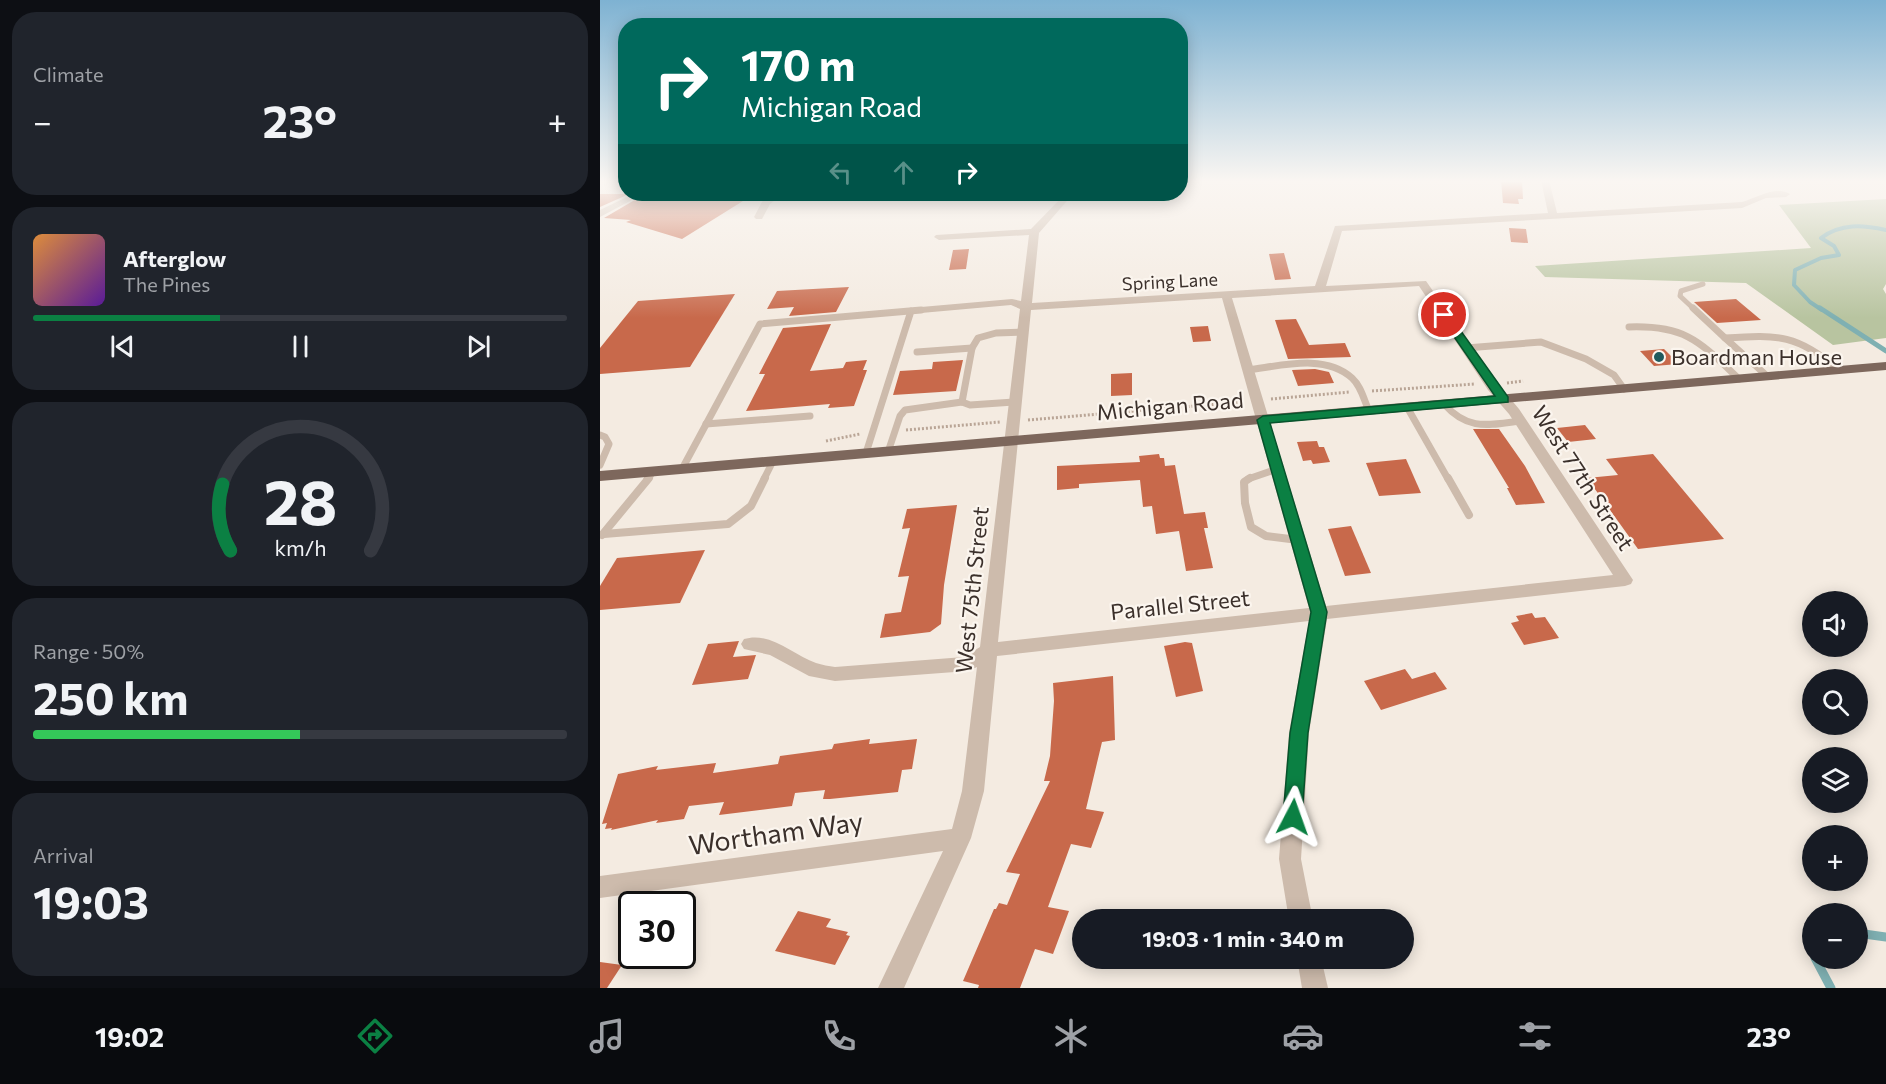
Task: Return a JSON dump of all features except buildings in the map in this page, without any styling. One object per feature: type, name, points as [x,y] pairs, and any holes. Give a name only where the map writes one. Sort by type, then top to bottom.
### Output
[{"type":"main road","name":"Michigan Road","points":[[600,476],[1886,366]]},
{"type":"street","points":[[939,237],[1034,232],[1039,226]]},
{"type":"street","points":[[1320,289],[1338,228],[1369,226]]},
{"type":"street","name":"West 75th Street","points":[[891,988],[960,838],[976,772],[1011,421],[1034,232]]},
{"type":"street","name":"Spring Lane","points":[[916,310],[1012,302],[1026,307],[1422,283]]},
{"type":"street","name":"West 77th Street","points":[[1422,283],[1491,384],[1520,421],[1624,580]]},
{"type":"street","points":[[1226,296],[1319,612],[1299,733],[1290,859],[1299,909]]},
{"type":"street","name":"Parallel Street","points":[[750,644],[775,649],[816,671],[835,674],[968,664],[989,650],[1624,580]]},
{"type":"street","name":"Wortham Way","points":[[600,887],[960,838]]},
{"type":"street","points":[[1312,969],[1316,988]]},
{"type":"lane","points":[[1703,284],[1681,291],[1680,296],[1767,376]]},
{"type":"lane","points":[[682,469],[760,324],[916,310],[866,453]]},
{"type":"lane","points":[[1629,327],[1659,325],[1684,332],[1706,346],[1738,379]]},
{"type":"lane","points":[[962,402],[972,348],[978,338],[1023,332]]},
{"type":"lane","points":[[1725,338],[1770,335],[1789,337],[1801,341],[1840,370]]},
{"type":"lane","points":[[1466,348],[1542,342],[1586,359],[1614,375],[1624,389]]},
{"type":"lane","points":[[917,352],[972,348]]},
{"type":"lane","points":[[1248,370],[1311,364],[1330,365],[1351,376],[1369,411]]},
{"type":"lane","points":[[888,452],[894,430],[905,410],[962,402],[970,405],[1014,402]]},
{"type":"lane","points":[[1444,404],[1454,417],[1464,424],[1520,421]]},
{"type":"lane","points":[[1407,407],[1469,515]]},
{"type":"lane","points":[[706,424],[810,416]]},
{"type":"lane","points":[[600,435],[609,444],[600,465]]},
{"type":"lane","points":[[602,536],[728,524],[752,506],[773,461]]},
{"type":"lane","points":[[1277,469],[1252,476],[1244,482],[1245,503],[1251,527],[1266,536],[1298,540]]},
{"type":"lane","points":[[602,536],[654,471]]},
{"type":"path","points":[[894,430],[1359,392],[1524,381]]},
{"type":"path","points":[[824,442],[847,435],[873,432]]},
{"type":"green space","points":[[1795,226],[1886,226],[1886,284],[1883,289],[1886,294],[1886,338],[1833,345],[1746,283],[1545,277],[1535,266],[1811,248]]},
{"type":"waterway","points":[[1822,310],[1810,302],[1794,285],[1795,270],[1821,258],[1839,255],[1834,246],[1821,238],[1836,230],[1852,226]]},
{"type":"waterway","points":[[1862,226],[1886,230]]},
{"type":"waterway","points":[[1820,308],[1886,351]]},
{"type":"waterway","points":[[1868,935],[1886,937]]},
{"type":"waterway","points":[[1821,969],[1831,988]]},
{"type":"place","name":"Boardman House","points":[[1659,357]]},
{"type":"route","points":[[1293,817],[1299,733],[1319,612],[1263,420],[1503,399],[1444,315]]}]
